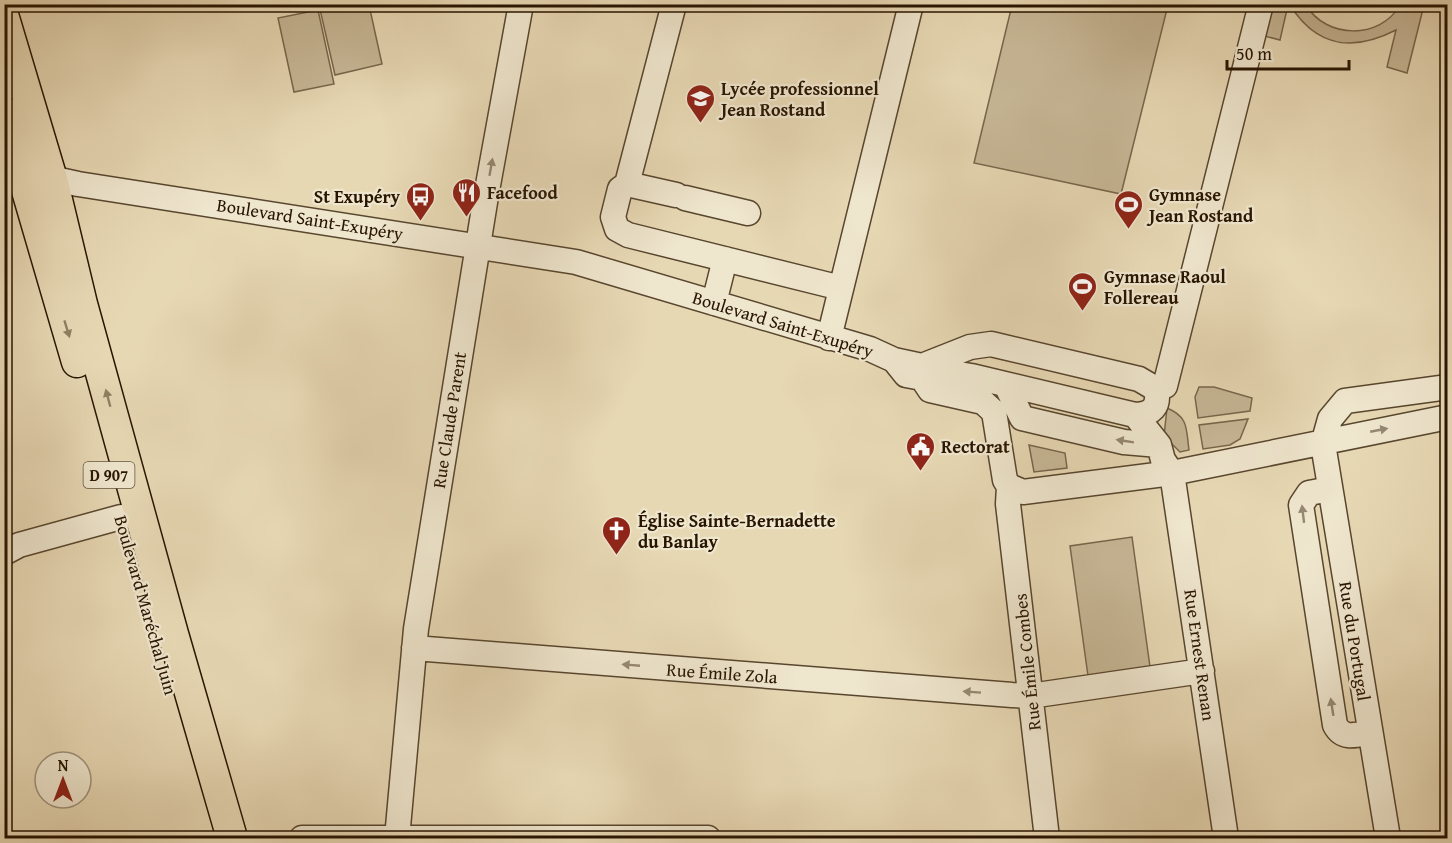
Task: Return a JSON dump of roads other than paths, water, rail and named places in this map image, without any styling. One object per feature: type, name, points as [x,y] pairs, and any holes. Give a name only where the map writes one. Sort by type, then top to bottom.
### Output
[{"type":"main road","name":"Boulevard Maréchal Juin","points":[[4,18],[29,181],[210,838]]},
{"type":"main road","name":"Boulevard Maréchal Juin","points":[[4,112],[29,181],[82,304],[232,838]]},
{"type":"street","name":"Rue Claude Parent","points":[[398,837],[414,648],[478,245],[521,4]]},
{"type":"street","points":[[674,4],[627,184],[620,189],[613,217],[617,229],[628,235],[841,288]]},
{"type":"street","points":[[829,338],[911,4]]},
{"type":"street","points":[[1166,386],[1261,4]]},
{"type":"street","points":[[4,63],[28,155],[29,181]]},
{"type":"street","name":"Boulevard Saint-Exupéry","points":[[29,181],[478,245],[576,262],[632,276],[870,349],[894,360],[906,375],[922,378],[930,390],[983,402],[990,407],[994,412],[1005,480],[1009,486]]},
{"type":"street","points":[[627,184],[748,213]]},
{"type":"street","points":[[714,303],[725,259]]},
{"type":"street","points":[[894,360],[922,366],[970,347],[991,344],[1139,380],[1156,389],[1158,396],[1155,408],[1149,414],[1135,415],[971,376],[953,373],[936,378],[922,378]]},
{"type":"street","points":[[971,376],[972,358],[991,344]]},
{"type":"street","points":[[1006,385],[1022,418],[1124,442],[1159,445]]},
{"type":"street","points":[[1323,444],[1330,419],[1345,401],[1448,387]]},
{"type":"street","name":"Rue Ernest Renan","points":[[1135,415],[1159,445],[1163,460],[1172,472],[1226,838]]},
{"type":"street","points":[[1009,486],[1023,492],[1172,472],[1323,444],[1345,437],[1448,417]]},
{"type":"street","name":"Rue du Portugal","points":[[1323,444],[1388,838]]},
{"type":"street","name":"Rue Émile Combes","points":[[1009,486],[1008,504],[1047,838]]},
{"type":"street","points":[[1330,489],[1309,493],[1301,505],[1335,725],[1344,735],[1370,732]]},
{"type":"street","points":[[4,553],[19,545],[121,517]]},
{"type":"street","name":"Rue Émile Zola","points":[[414,648],[1030,696],[1202,671]]},
{"type":"street","points":[[302,838],[708,838]]},
{"type":"place","name":"Lycée professionnel Jean Rostand","points":[[700,124]]},
{"type":"place","name":"Facefood","points":[[466,218]]},
{"type":"place","name":"St Exupéry","points":[[421,222]]},
{"type":"place","name":"Gymnase Jean Rostand","points":[[1128,230]]},
{"type":"place","name":"Gymnase Raoul Follereau","points":[[1083,312]]},
{"type":"place","name":"Rectorat","points":[[920,472]]},
{"type":"place","name":"Église Sainte-Bernadette du Banlay","points":[[617,556]]}]
